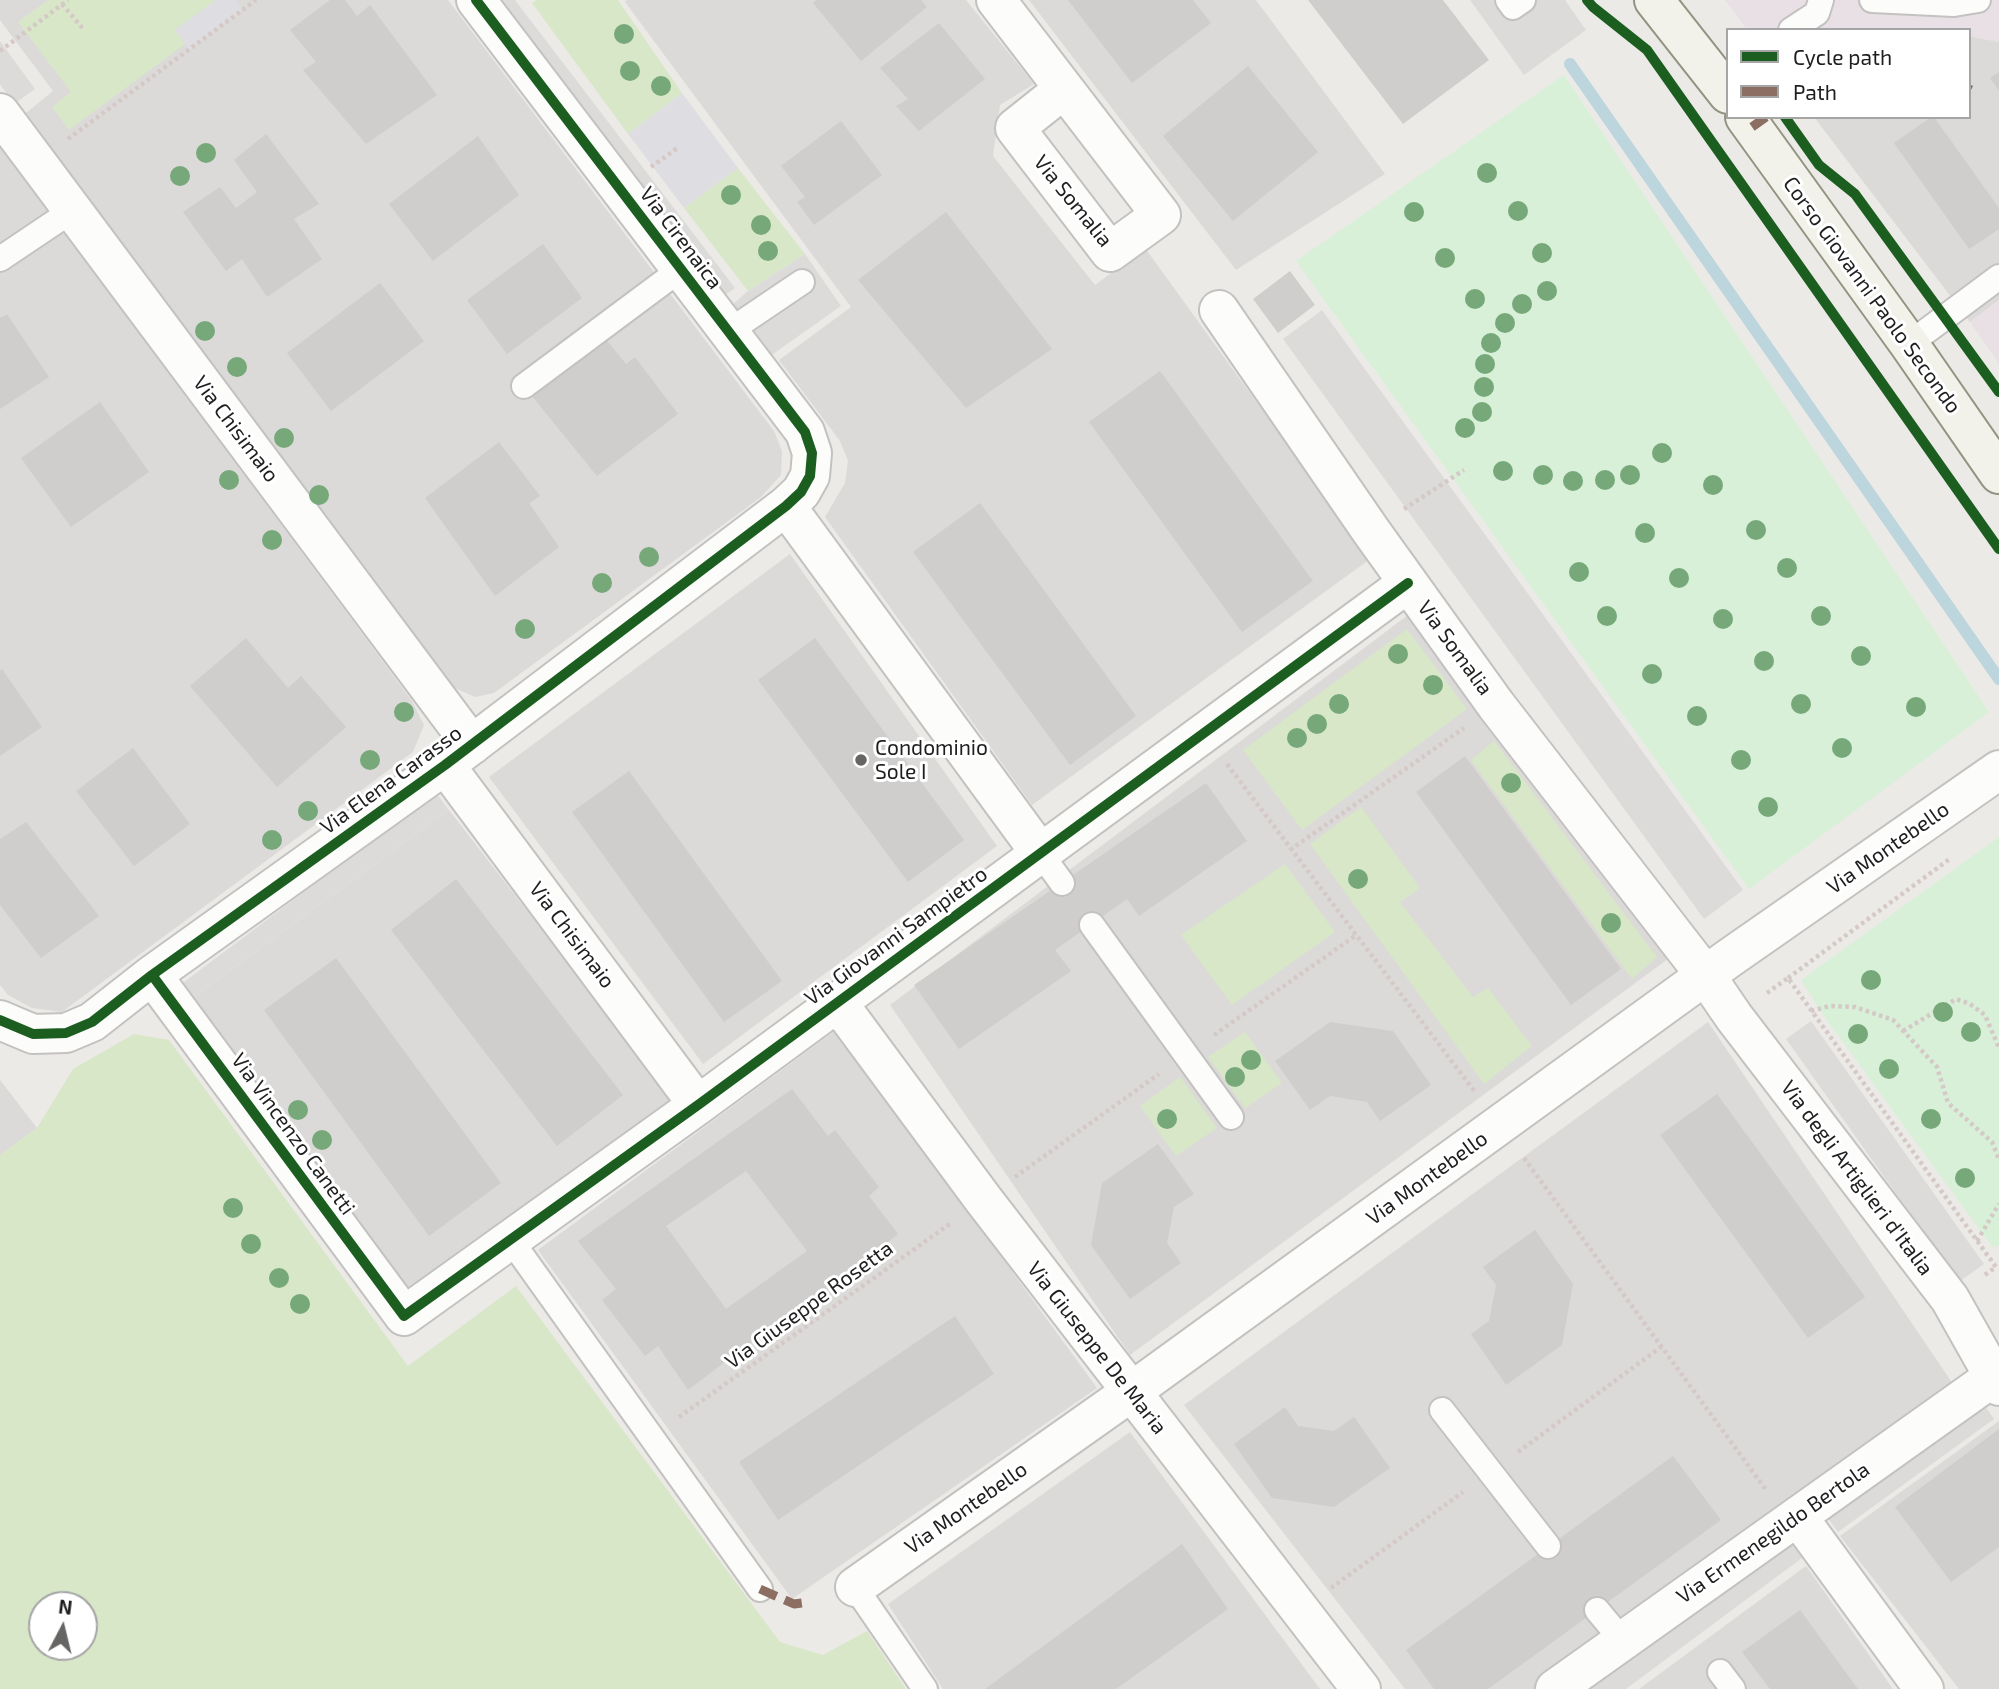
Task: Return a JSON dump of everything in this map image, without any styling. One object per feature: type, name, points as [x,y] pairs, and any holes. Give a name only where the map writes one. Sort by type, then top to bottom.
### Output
[{"type":"main road","points":[[1654,0],[1723,79]]},
{"type":"main road","name":"Corso Giovanni Paolo Secondo","points":[[1746,119],[1999,474]]},
{"type":"street","name":"Via Cirenaica","points":[[476,0],[805,432],[812,453],[810,476],[802,492],[786,506]]},
{"type":"street","name":"Via Somalia","points":[[996,0],[1161,215],[1110,253],[1015,128],[1064,89]]},
{"type":"street","name":"Via Chisimaio","points":[[3,123],[37,162],[72,210],[458,755],[698,1105]]},
{"type":"street","name":"Via Somalia","points":[[1219,310],[1371,531],[1496,705],[1706,976]]},
{"type":"street","name":"Via Elena Carasso","points":[[0,1020],[33,1034],[66,1033],[92,1022],[152,975],[458,755],[786,506]]},
{"type":"street","points":[[786,506],[1051,868]]},
{"type":"street","name":"Via Giovanni Sampietro","points":[[404,1316],[838,1003],[1051,868],[1203,732],[1408,583]]},
{"type":"street","name":"Via Montebello","points":[[855,1587],[1999,769]]},
{"type":"street","name":"Via Vincenzo Canetti","points":[[152,975],[404,1316]]},
{"type":"street","name":"Via degli Artiglieri d'Italia","points":[[1706,976],[1734,1017],[1950,1299],[1996,1382]]},
{"type":"street","name":"Via Giuseppe De Maria","points":[[838,1003],[983,1199],[1361,1689]]},
{"type":"street","name":"Via Ermenegildo Bertola","points":[[1555,1689],[1794,1520],[1996,1382]]},
{"type":"street","points":[[1794,1520],[1924,1689]]},
{"type":"lane","points":[[1508,0],[1513,7],[1523,0]]},
{"type":"lane","points":[[1794,28],[1817,13],[1821,0]]},
{"type":"lane","points":[[1872,0],[1954,4],[1978,0]]},
{"type":"lane","points":[[0,259],[72,210]]},
{"type":"lane","points":[[524,386],[681,269]]},
{"type":"lane","points":[[1909,344],[1999,277]]},
{"type":"lane","points":[[728,332],[802,282]]},
{"type":"lane","points":[[1092,925],[1231,1117]]},
{"type":"lane","points":[[510,1239],[760,1589]]},
{"type":"lane","points":[[1441,1410],[1548,1546]]},
{"type":"lane","points":[[855,1587],[925,1689]]},
{"type":"lane","points":[[1598,1610],[1622,1640]]},
{"type":"path","points":[[0,51],[68,0]]},
{"type":"path","points":[[37,162],[256,0]]},
{"type":"path","points":[[62,4],[84,30]]},
{"type":"path","points":[[648,169],[679,147]]},
{"type":"path","points":[[1371,531],[1464,470]]},
{"type":"path","points":[[1290,850],[1496,705]]},
{"type":"path","points":[[1203,732],[1794,1520]]},
{"type":"path","points":[[1734,1017],[1955,855]]},
{"type":"path","points":[[1788,978],[1996,1268],[1950,1299]]},
{"type":"path","points":[[1903,1031],[1956,999],[1970,1004],[1984,1015],[1999,1048]]},
{"type":"path","points":[[1811,1011],[1830,1006],[1856,1007],[1893,1020],[1937,1068],[1948,1103],[1992,1142],[1999,1159]]},
{"type":"path","points":[[1992,1142],[1999,1138]]},
{"type":"path","points":[[1977,1241],[1999,1204]]},
{"type":"shaded area","points":[[0,0],[448,0],[774,431],[782,451],[781,475],[761,497],[494,693],[475,697],[448,685],[26,113],[53,91],[0,20]]},
{"type":"shaded area","points":[[216,0],[236,0],[243,9],[189,50],[175,30]]},
{"type":"shaded area","points":[[500,0],[515,0],[735,288],[725,295]]},
{"type":"shaded area","points":[[966,0],[1034,84],[1000,105],[993,156],[1095,285],[1145,248],[1370,559],[1032,805],[825,517],[845,483],[848,461],[840,441],[779,360],[851,307],[625,2]]},
{"type":"shaded area","points":[[1029,0],[1256,0],[1385,174],[1236,270]]},
{"type":"shaded area","points":[[1470,0],[1565,0],[1586,30],[1524,75]]},
{"type":"shaded area","points":[[1725,0],[1999,0],[1999,42],[1971,36],[1971,28],[1746,28]]},
{"type":"shaded area","points":[[1971,36],[1999,42],[1999,300],[1970,322],[1816,119],[1971,119]]},
{"type":"shaded area","points":[[0,41],[35,89],[14,104],[0,84]]},
{"type":"shaded area","points":[[682,93],[738,168],[684,208],[628,134]]},
{"type":"shaded area","points":[[0,146],[412,701],[424,725],[413,752],[62,1012],[32,1008],[8,995],[0,985]]},
{"type":"shaded area","points":[[805,254],[841,306],[766,359],[726,310],[748,291]]},
{"type":"shaded area","points":[[1999,300],[1999,364],[1970,322]]},
{"type":"shaded area","points":[[1322,310],[1743,890],[1704,919],[1283,339]]},
{"type":"shaded area","points":[[790,554],[997,846],[703,1064],[489,777]]},
{"type":"shaded area","points":[[1408,615],[1668,959],[1130,1355],[890,1005]]},
{"type":"shaded area","points":[[436,793],[449,810],[190,1000],[180,985]]},
{"type":"shaded area","points":[[449,810],[673,1099],[409,1289],[190,1000]]},
{"type":"shaded area","points":[[1811,1021],[1984,1264],[1959,1282],[1786,1039]]},
{"type":"shaded area","points":[[1708,1022],[1953,1384],[1538,1689],[1405,1689],[1184,1405]]},
{"type":"shaded area","points":[[836,1030],[1097,1388],[792,1599],[538,1250]]},
{"type":"shaded area","points":[[0,1080],[37,1128],[0,1155]]},
{"type":"shaded area","points":[[1980,1399],[1994,1419],[1838,1532],[1824,1513]]},
{"type":"shaded area","points":[[1999,1421],[1999,1689],[1959,1689],[1840,1536]]},
{"type":"shaded area","points":[[1130,1432],[1320,1689],[943,1689],[888,1604]]},
{"type":"shaded area","points":[[1787,1538],[1802,1558],[1626,1689],[1581,1689]]},
{"type":"shaded area","points":[[1806,1566],[1893,1689],[1639,1689]]},
{"type":"green space","points":[[48,0],[216,0],[175,30],[185,44],[69,130],[52,107],[71,92],[18,22]]},
{"type":"green space","points":[[537,0],[618,0],[682,93],[628,134],[532,3]]},
{"type":"green space","points":[[1564,75],[1989,712],[1749,889],[1296,261]]},
{"type":"green space","points":[[738,168],[805,254],[748,291],[684,208]]},
{"type":"green space","points":[[1407,629],[1467,709],[1302,830],[1243,750]]},
{"type":"green space","points":[[1494,741],[1657,957],[1632,979],[1471,760]]},
{"type":"green space","points":[[1361,807],[1420,888],[1400,902],[1473,997],[1488,988],[1532,1046],[1484,1084],[1310,844]]},
{"type":"green space","points":[[1999,837],[1999,1245],[1993,1248],[1824,1016],[1801,980]]},
{"type":"green space","points":[[1285,864],[1335,932],[1232,1005],[1181,935]]},
{"type":"green space","points":[[1245,1032],[1282,1083],[1245,1108],[1208,1057]]},
{"type":"green space","points":[[134,1034],[169,1040],[408,1366],[516,1286],[780,1642],[823,1655],[867,1631],[906,1689],[0,1689],[0,1155],[37,1128],[73,1069]]},
{"type":"green space","points":[[1180,1077],[1217,1128],[1176,1156],[1140,1106]]},
{"type":"building","points":[[330,0],[345,0],[357,16],[370,5],[437,95],[366,144],[303,70],[316,62],[290,30]]},
{"type":"building","points":[[816,0],[921,0],[927,7],[861,61],[813,3]]},
{"type":"building","points":[[1068,0],[1193,0],[1211,23],[1132,83]]},
{"type":"building","points":[[1308,0],[1443,0],[1489,60],[1403,124]]},
{"type":"building","points":[[939,23],[985,79],[919,131],[896,106],[908,99],[880,68]]},
{"type":"building","points":[[1248,66],[1318,152],[1233,221],[1163,136]]},
{"type":"building","points":[[1999,72],[1999,91],[1990,78]]},
{"type":"building","points":[[1928,119],[1935,119],[1999,208],[1999,229],[1969,249],[1894,143]]},
{"type":"building","points":[[841,121],[882,175],[814,225],[797,202],[805,197],[781,166]]},
{"type":"building","points":[[266,134],[319,204],[294,219],[322,259],[267,297],[242,259],[226,271],[183,212],[220,187],[236,208],[257,192],[234,160]]},
{"type":"building","points":[[478,136],[519,195],[433,261],[389,204]]},
{"type":"building","points":[[946,212],[1052,349],[966,408],[858,280]]},
{"type":"building","points":[[543,244],[582,298],[507,354],[467,300]]},
{"type":"building","points":[[1290,271],[1315,305],[1278,333],[1253,299]]},
{"type":"building","points":[[380,283],[424,341],[331,411],[287,353]]},
{"type":"building","points":[[7,314],[49,377],[0,409],[0,318]]},
{"type":"building","points":[[604,337],[626,364],[635,357],[678,414],[597,476],[531,395]]},
{"type":"building","points":[[1160,371],[1313,581],[1242,632],[1089,422]]},
{"type":"building","points":[[100,402],[149,472],[71,527],[21,458]]},
{"type":"building","points":[[499,442],[540,496],[529,503],[559,547],[495,596],[425,498]]},
{"type":"building","points":[[980,503],[1136,716],[1070,765],[913,552]]},
{"type":"building","points":[[246,638],[288,688],[301,676],[346,727],[277,787],[190,686]]},
{"type":"building","name":"Condominio Sole I","points":[[815,638],[964,840],[908,882],[758,680]]},
{"type":"building","points":[[2,669],[42,727],[0,756],[0,671]]},
{"type":"building","points":[[133,748],[190,824],[134,866],[76,791]]},
{"type":"building","points":[[1465,756],[1621,969],[1571,1005],[1416,792]]},
{"type":"building","points":[[629,771],[782,981],[724,1022],[572,812]]},
{"type":"building","points":[[1206,783],[1247,841],[1139,916],[1127,899],[1055,950],[1071,971],[959,1049],[914,985]]},
{"type":"building","points":[[26,822],[99,916],[41,958],[0,905],[0,839]]},
{"type":"building","points":[[456,879],[623,1095],[557,1146],[391,930]]},
{"type":"building","points":[[336,958],[501,1183],[429,1236],[264,1010]]},
{"type":"building","points":[[1330,1022],[1393,1031],[1431,1085],[1380,1121],[1367,1102],[1330,1096],[1310,1110],[1275,1061]]},
{"type":"building","points":[[792,1089],[828,1136],[835,1130],[879,1187],[869,1196],[898,1234],[832,1286],[688,1390],[658,1346],[645,1356],[602,1300],[616,1289],[578,1241]],"holes":[[[746,1171],[807,1251],[726,1309],[666,1226]]]},
{"type":"building","points":[[1717,1094],[1865,1297],[1808,1338],[1660,1135]]},
{"type":"building","points":[[1158,1144],[1194,1194],[1174,1207],[1167,1243],[1181,1263],[1130,1299],[1091,1245],[1102,1183]]},
{"type":"building","points":[[1535,1230],[1573,1284],[1562,1345],[1506,1385],[1471,1334],[1489,1321],[1496,1285],[1483,1267]]},
{"type":"building","points":[[955,1316],[994,1374],[778,1520],[739,1462]]},
{"type":"building","points":[[1285,1407],[1298,1426],[1334,1431],[1354,1417],[1390,1468],[1334,1507],[1272,1498],[1234,1444]]},
{"type":"building","points":[[1999,1429],[1999,1547],[1951,1582],[1895,1507]]},
{"type":"building","points":[[1673,1456],[1721,1520],[1488,1689],[1434,1689],[1406,1650]]},
{"type":"building","points":[[1182,1544],[1228,1609],[1116,1689],[985,1689]]},
{"type":"building","points":[[1800,1610],[1858,1689],[1770,1689],[1742,1652]]},
{"type":"waterway","points":[[1570,64],[1999,679]]},
{"type":"marked path","points":[[1752,127],[1763,119]]},
{"type":"marked path","points":[[760,1589],[794,1604],[809,1602]]},
{"type":"cycle path","points":[[0,1020],[33,1034],[66,1033],[92,1022],[152,975],[445,765],[786,506],[801,492],[810,476],[812,453],[805,432],[476,0]]},
{"type":"cycle path","points":[[1587,0],[1647,50],[1999,549]]},
{"type":"cycle path","points":[[1786,119],[1819,165],[1855,194],[1999,392]]},
{"type":"cycle path","points":[[152,975],[404,1316],[698,1105],[1408,583]]},
{"type":"place","name":"Condominio Sole I","points":[[861,760]]}]
